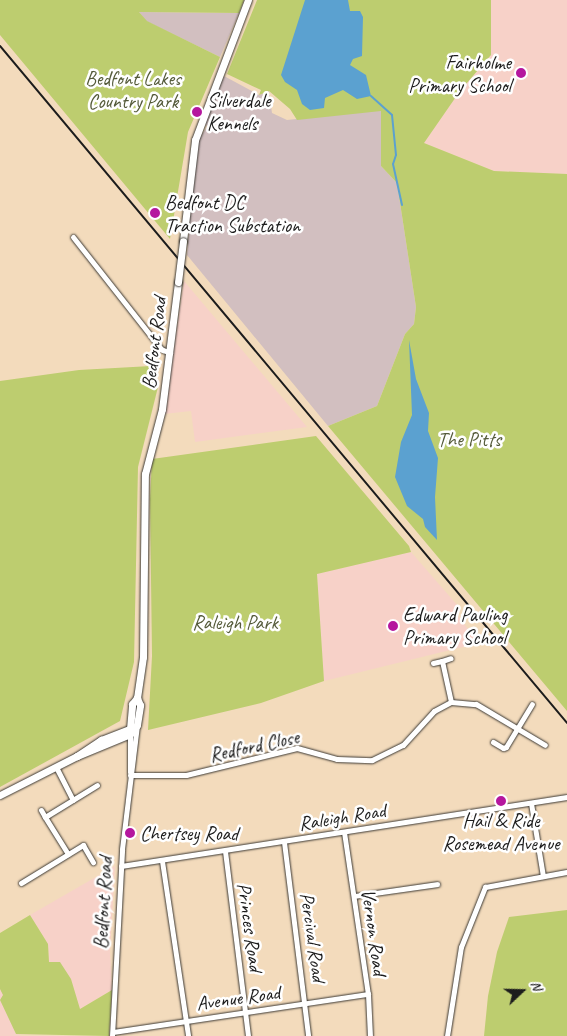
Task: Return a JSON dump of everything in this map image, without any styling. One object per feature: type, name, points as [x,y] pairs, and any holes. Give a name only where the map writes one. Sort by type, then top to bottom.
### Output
[{"type":"street","name":"Bedfont Road","points":[[112,1034],[121,866],[133,731],[132,704],[137,698],[143,657],[145,474],[162,410],[195,140],[248,0]]},
{"type":"street","points":[[73,237],[161,349],[170,353]]},
{"type":"street","points":[[433,663],[451,658]]},
{"type":"street","points":[[442,660],[451,702],[476,704],[546,745]]},
{"type":"street","name":"Redford Close","points":[[130,774],[186,775],[297,748],[338,759],[372,760],[404,745],[434,711],[451,702]]},
{"type":"street","points":[[493,742],[502,748],[506,747],[532,704]]},
{"type":"street","points":[[0,796],[77,756],[101,740],[133,731]]},
{"type":"street","points":[[56,767],[73,800]]},
{"type":"street","points":[[45,817],[97,785]]},
{"type":"street","name":"Raleigh Road","points":[[121,866],[567,797]]},
{"type":"street","points":[[531,803],[544,876]]},
{"type":"street","points":[[41,810],[68,854]]},
{"type":"street","name":"Vernon Road","points":[[344,832],[368,994],[370,1036]]},
{"type":"street","name":"Percival Road","points":[[284,842],[306,1003],[308,1036]]},
{"type":"street","points":[[21,883],[83,846],[93,862]]},
{"type":"street","name":"Princes Road","points":[[225,851],[248,1036]]},
{"type":"street","points":[[162,861],[188,1036]]},
{"type":"street","points":[[447,1036],[461,947],[480,894],[490,883],[567,872]]},
{"type":"street","points":[[354,896],[437,884]]},
{"type":"street","name":"Avenue Road","points":[[112,1034],[368,994]]},
{"type":"shaded area","name":"Fairholme Primary School","points":[[491,0],[567,0],[567,174],[494,171],[424,143],[460,91],[491,55]]},
{"type":"shaded area","points":[[139,12],[239,13],[220,57],[146,21]]},
{"type":"shaded area","points":[[224,76],[259,95],[269,91],[272,113],[287,120],[381,110],[381,166],[397,183],[416,307],[414,324],[405,334],[377,406],[328,426],[187,255],[196,143],[207,127],[204,119]]},
{"type":"shaded area","points":[[184,281],[307,427],[195,442],[191,411],[164,414]]},
{"type":"shaded area","name":"Edward Pauling Primary School","points":[[411,552],[458,606],[453,610],[479,643],[324,681],[317,574]]},
{"type":"shaded area","points":[[115,866],[110,951],[112,990],[80,1009],[71,979],[49,962],[48,944],[30,915]]},
{"type":"shaded area","points":[[0,989],[4,995],[1,1000],[16,1033],[21,1036],[0,1036]]},
{"type":"green space","name":"Bedfont Lakes Country Park","points":[[0,0],[244,0],[239,13],[139,12],[147,21],[220,57],[188,132],[170,239],[0,35]]},
{"type":"green space","name":"The Pitts","points":[[257,0],[491,0],[491,55],[460,91],[424,143],[494,171],[567,174],[567,711],[328,426],[377,406],[405,334],[414,324],[416,307],[397,183],[381,166],[381,111],[297,120],[290,109],[269,91],[259,95],[261,90],[227,74]]},
{"type":"green space","points":[[151,366],[158,387],[138,467],[134,662],[120,721],[0,787],[0,381],[79,370]]},
{"type":"green space","name":"Raleigh Park","points":[[316,436],[409,546],[411,552],[317,574],[324,681],[261,703],[148,730],[152,656],[150,499],[152,459]]},
{"type":"green space","points":[[567,910],[567,1036],[484,1036],[488,996],[497,952],[509,917]]},
{"type":"green space","points":[[30,915],[48,944],[49,962],[60,962],[71,979],[80,1009],[112,990],[109,1036],[16,1034],[0,1000],[3,995],[0,989],[0,933]]},
{"type":"water","points":[[305,0],[348,0],[350,11],[360,11],[363,17],[362,56],[353,59],[350,65],[366,75],[371,96],[357,99],[343,90],[325,98],[324,108],[310,110],[302,104],[297,90],[285,82],[281,75]]},
{"type":"water","points":[[409,340],[416,379],[429,413],[428,431],[438,458],[435,497],[437,540],[425,527],[423,519],[407,506],[395,477],[401,442],[412,415]]},
{"type":"waterway","points":[[371,96],[392,115],[396,155],[393,164],[402,205]]},
{"type":"railway","points":[[0,46],[567,723]]},
{"type":"place","name":"Fairholme Primary School","points":[[521,73]]},
{"type":"place","name":"Silverdale Kennels","points":[[197,112]]},
{"type":"place","name":"Bedfont DC Traction Substation","points":[[155,213]]},
{"type":"place","name":"Edward Pauling Primary School","points":[[393,626]]},
{"type":"place","name":"Hail & Ride Rosemead Avenue","points":[[501,801]]},
{"type":"place","name":"Chertsey Road","points":[[130,833]]}]
